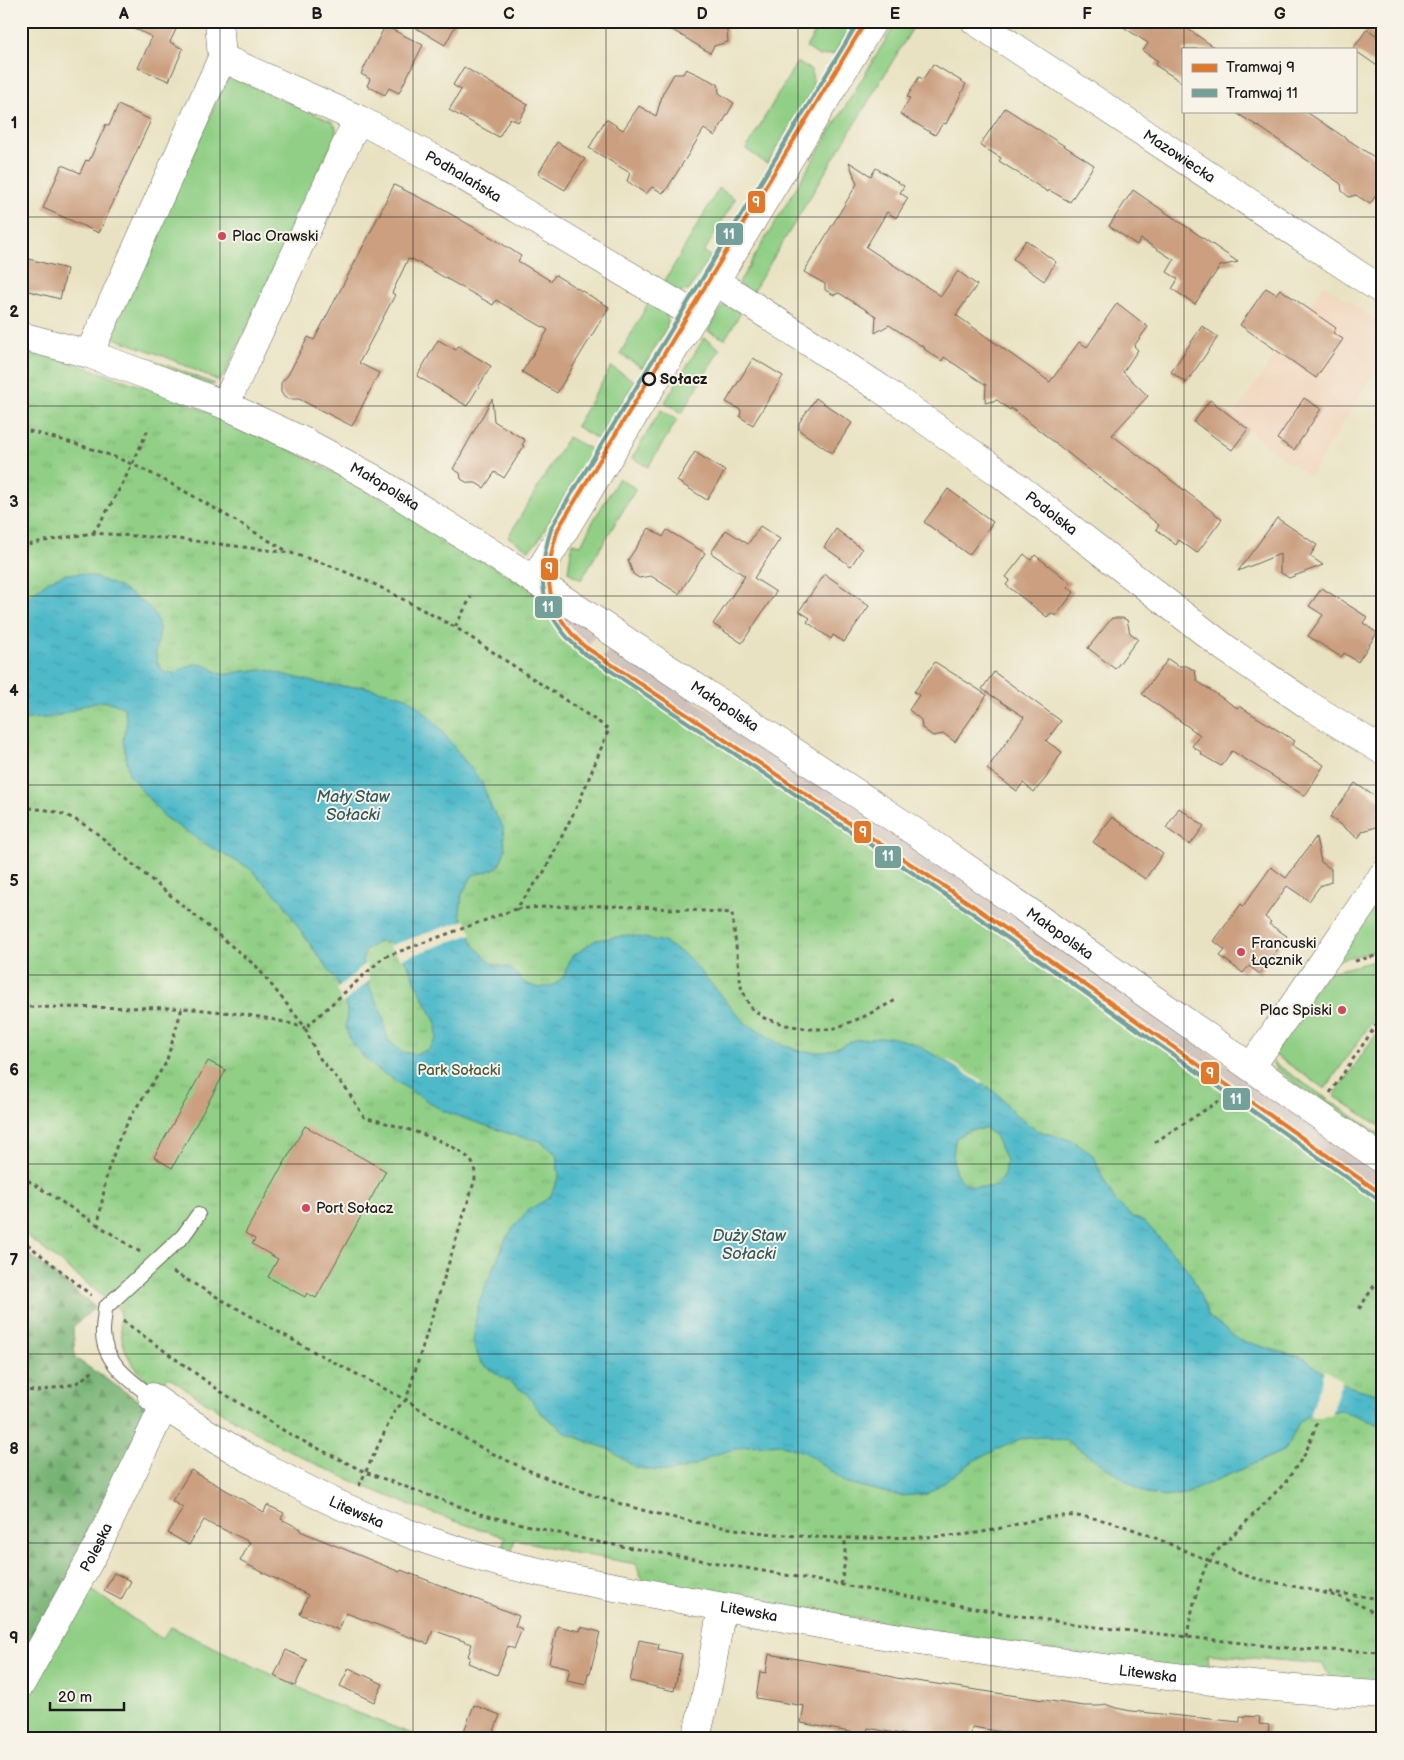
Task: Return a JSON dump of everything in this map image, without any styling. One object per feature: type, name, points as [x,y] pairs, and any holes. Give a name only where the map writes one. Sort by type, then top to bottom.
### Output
[{"type":"street","points":[[89,354],[222,58],[219,21]]},
{"type":"street","points":[[534,580],[873,21]]},
{"type":"street","name":"Mazowiecka","points":[[975,21],[1383,292]]},
{"type":"street","name":"Podhalańska","points":[[222,58],[358,119],[438,161],[695,315]]},
{"type":"street","points":[[225,405],[358,119]]},
{"type":"street","name":"Podolska","points":[[715,281],[880,388],[1001,474],[1225,648],[1307,704],[1383,751]]},
{"type":"street","name":"Małopolska","points":[[21,336],[89,354],[163,380],[225,405],[307,444],[370,477],[534,580],[918,834],[1383,1160]]},
{"type":"street","points":[[1251,1067],[1383,875]]},
{"type":"street","name":"Litewska","points":[[158,1401],[221,1442],[285,1479],[348,1509],[411,1534],[502,1563],[600,1584],[910,1640],[1101,1668],[1292,1689],[1383,1695]]},
{"type":"street","name":"Poleska","points":[[21,1684],[96,1549],[158,1401]]},
{"type":"street","points":[[696,1739],[710,1676],[722,1607]]},
{"type":"lane","points":[[158,1401],[131,1382],[110,1359],[102,1333],[105,1308],[183,1236],[198,1215]]},
{"type":"path","points":[[93,533],[133,464],[149,427]]},
{"type":"path","points":[[21,429],[64,440],[133,464],[183,490],[291,553]]},
{"type":"path","points":[[21,547],[93,533],[178,539],[291,553],[334,567],[376,585],[455,627],[609,729],[580,800],[544,872],[516,909]]},
{"type":"path","points":[[455,627],[471,597]]},
{"type":"path","points":[[21,807],[56,812],[77,820],[96,832],[257,967],[305,1028],[317,1055],[347,1090],[364,1117],[440,1140],[466,1156],[474,1167],[475,1179],[406,1400],[395,1410],[348,1509]]},
{"type":"path","points":[[305,1028],[384,956],[516,909],[546,906],[619,905],[732,912],[741,987],[750,1007],[764,1018],[786,1025],[810,1029],[833,1029],[863,1017],[898,999]]},
{"type":"path","points":[[21,1007],[182,1008],[278,1019],[305,1028]]},
{"type":"path","points":[[98,1225],[107,1173],[119,1139],[132,1114],[166,1063],[182,1008]]},
{"type":"path","points":[[1328,1096],[1383,1015]]},
{"type":"path","points":[[1154,1142],[1219,1100]]},
{"type":"path","points":[[21,1176],[156,1262],[307,1348],[406,1400],[499,1457],[592,1495],[633,1507],[705,1523],[790,1536],[845,1538],[924,1537],[977,1533],[1047,1518],[1075,1516],[1110,1522],[1250,1576],[1321,1591],[1383,1599]]},
{"type":"path","points":[[21,1239],[105,1308],[220,1391],[291,1435],[365,1472],[490,1517],[592,1541],[1018,1616],[1087,1626],[1297,1648],[1383,1652]]},
{"type":"path","points":[[1359,1309],[1383,1272]]},
{"type":"path","points":[[21,1390],[38,1391],[75,1384],[110,1359]]},
{"type":"path","points":[[1187,1637],[1191,1611],[1208,1560],[1285,1483],[1305,1454],[1319,1419]]},
{"type":"path","points":[[841,1585],[845,1561],[845,1538]]},
{"type":"path","points":[[1321,1591],[1363,1607],[1383,1618]]},
{"type":"shaded area","points":[[1324,284],[1383,325],[1383,358],[1310,476],[1285,460],[1233,417]]},
{"type":"shaded area","points":[[546,599],[595,635],[583,655],[558,629],[550,615]]},
{"type":"shaded area","points":[[611,646],[938,860],[1383,1174],[1383,1202],[1294,1142],[1110,1010],[736,754],[599,665]]},
{"type":"green space","points":[[822,21],[854,21],[834,54],[819,56],[806,47]]},
{"type":"green space","points":[[897,21],[917,21],[752,293],[738,284]]},
{"type":"green space","points":[[797,62],[811,70],[814,87],[767,164],[746,149]]},
{"type":"green space","name":"Plac Orawski","points":[[231,77],[333,122],[336,128],[336,135],[225,374],[219,381],[166,357],[109,336],[226,81]]},
{"type":"green space","points":[[719,188],[735,199],[704,252],[711,256],[689,290],[677,292],[663,284]]},
{"type":"green space","points":[[650,300],[666,311],[668,321],[667,327],[643,368],[620,354]]},
{"type":"green space","points":[[725,303],[742,311],[725,339],[708,331]]},
{"type":"green space","points":[[704,338],[720,349],[682,413],[665,402]]},
{"type":"green space","points":[[111,344],[215,384],[209,385],[114,350]]},
{"type":"green space","name":"Park Sołacki","points":[[21,348],[55,357],[168,395],[268,438],[380,497],[546,599],[552,616],[560,630],[583,655],[781,785],[977,918],[1108,1008],[1313,1155],[1383,1202],[1383,1685],[1331,1681],[1323,1664],[1207,1654],[1211,1671],[1120,1661],[644,1583],[636,1564],[575,1553],[515,1539],[511,1555],[501,1553],[505,1537],[414,1506],[329,1470],[248,1428],[168,1377],[158,1389],[148,1381],[133,1364],[124,1346],[121,1335],[120,1310],[21,1231]]},
{"type":"green space","points":[[611,367],[635,381],[599,440],[576,426]]},
{"type":"green space","points":[[661,410],[677,420],[648,467],[632,458]]},
{"type":"green space","points":[[568,437],[592,450],[538,541],[529,550],[508,537]]},
{"type":"green space","points":[[619,478],[636,489],[581,580],[568,572],[572,543],[581,545]]},
{"type":"green space","points":[[1383,890],[1383,949],[1334,961]]},
{"type":"green space","points":[[1383,959],[1383,1006],[1325,1089],[1272,1053],[1326,973]]},
{"type":"green space","points":[[1383,1024],[1383,1128],[1334,1096]]},
{"type":"green space","points":[[1273,1062],[1383,1137],[1383,1147],[1276,1069]]},
{"type":"green space","points":[[21,1248],[95,1307],[73,1327],[75,1358],[152,1410],[100,1526],[21,1663]]},
{"type":"green space","points":[[86,1586],[162,1639],[171,1627],[334,1704],[425,1739],[21,1739],[21,1708]]},
{"type":"water","name":"Duży Staw Sołacki","points":[[66,574],[90,576],[111,583],[133,595],[150,608],[155,615],[159,628],[156,652],[157,661],[165,673],[174,673],[194,664],[205,665],[221,674],[267,670],[317,683],[350,687],[362,686],[407,697],[433,720],[482,783],[491,807],[503,827],[505,850],[499,866],[487,872],[473,875],[462,894],[460,914],[474,945],[492,964],[510,968],[525,983],[539,988],[554,985],[564,976],[571,957],[596,940],[629,935],[664,942],[688,957],[744,1022],[778,1043],[802,1052],[826,1052],[855,1040],[890,1037],[913,1043],[997,1093],[1015,1114],[1036,1130],[1073,1141],[1094,1156],[1115,1201],[1133,1217],[1145,1222],[1191,1273],[1209,1317],[1239,1340],[1306,1359],[1316,1368],[1348,1386],[1383,1396],[1383,1426],[1340,1410],[1307,1416],[1299,1422],[1289,1444],[1283,1451],[1185,1494],[1165,1497],[1146,1494],[1067,1441],[1044,1437],[1020,1439],[975,1460],[927,1494],[900,1496],[847,1483],[806,1453],[780,1444],[746,1446],[711,1456],[696,1465],[670,1472],[636,1468],[608,1449],[568,1434],[541,1413],[526,1393],[481,1363],[473,1343],[478,1304],[507,1236],[527,1211],[550,1197],[559,1176],[556,1154],[540,1141],[513,1135],[443,1111],[375,1068],[361,1054],[349,1038],[346,1027],[347,1009],[337,981],[304,936],[282,901],[249,868],[212,848],[164,817],[129,775],[123,740],[127,722],[124,708],[106,702],[98,702],[90,703],[57,716],[21,720],[21,602],[50,580]],"holes":[[[378,942],[390,943],[408,964],[436,1023],[437,1038],[429,1049],[416,1054],[401,1052],[388,1040],[381,1011],[370,988],[362,960],[366,950]],[[985,1129],[995,1135],[1006,1161],[1004,1175],[996,1186],[973,1186],[965,1183],[955,1170],[953,1161],[956,1138],[969,1130]]]},
{"type":"pier","points":[[465,920],[472,934],[401,959],[389,946]]},
{"type":"pier","points":[[366,963],[370,980],[342,1004],[337,989]]},
{"type":"pier","points":[[948,1060],[984,1082],[980,1083],[949,1063]]},
{"type":"pier","points":[[1325,1370],[1342,1380],[1331,1415],[1314,1418],[1310,1416]]},
{"type":"building","points":[[120,21],[180,21],[170,42],[183,49],[169,81],[138,68],[152,37]]},
{"type":"building","points":[[404,21],[458,21],[445,45]]},
{"type":"building","points":[[658,21],[726,21],[728,42],[714,46],[710,53]]},
{"type":"building","points":[[1114,21],[1176,21],[1216,48],[1182,48],[1182,82],[1155,65],[1158,61],[1143,51],[1148,43]]},
{"type":"building","points":[[385,26],[423,45],[399,93],[389,88],[385,95],[367,86],[370,79],[361,74]]},
{"type":"building","points":[[1367,29],[1383,40],[1383,70],[1356,51],[1356,48],[1354,48]]},
{"type":"building","points":[[933,64],[966,84],[946,124],[943,123],[935,135],[900,114],[910,98],[907,97],[919,77],[923,79]]},
{"type":"building","points":[[464,67],[528,105],[518,122],[510,118],[499,137],[449,110],[461,90],[453,85]]},
{"type":"building","points":[[686,69],[718,84],[719,93],[734,103],[715,136],[704,129],[665,192],[663,193],[652,187],[646,194],[627,181],[630,173],[589,148],[606,119],[623,130],[639,106],[656,116],[663,93],[674,74],[683,74]]},
{"type":"building","points":[[118,105],[151,120],[99,233],[43,208],[62,165],[80,173],[86,160],[89,161],[106,124],[109,126]]},
{"type":"building","points":[[1005,108],[1094,165],[1070,202],[1049,190],[1048,192],[999,161],[1001,158],[980,145]]},
{"type":"building","points":[[1235,112],[1306,112],[1383,163],[1383,185],[1370,204],[1356,195],[1349,197],[1342,191],[1341,184],[1264,130]]},
{"type":"building","points":[[557,142],[585,159],[565,190],[538,174]]},
{"type":"building","points":[[849,162],[871,176],[876,168],[904,186],[900,193],[908,198],[896,218],[887,212],[866,247],[941,296],[958,271],[977,285],[956,315],[1050,382],[1079,342],[1087,347],[1117,303],[1148,327],[1134,346],[1138,350],[1123,372],[1148,396],[1112,435],[1222,519],[1197,553],[1179,540],[1176,545],[1156,529],[1159,525],[1011,408],[1010,410],[997,400],[985,403],[986,385],[944,357],[942,361],[889,325],[875,333],[876,316],[839,293],[834,295],[825,290],[825,284],[804,272],[857,184]]},
{"type":"building","points":[[394,185],[433,204],[496,240],[521,256],[518,261],[551,281],[555,275],[609,307],[557,393],[522,372],[548,330],[496,300],[493,305],[412,259],[408,259],[392,293],[395,295],[359,363],[379,373],[352,426],[299,399],[284,397],[281,392],[281,383],[288,375],[308,337],[314,340]]},
{"type":"building","points":[[1133,190],[1238,262],[1220,266],[1195,304],[1172,289],[1178,279],[1167,272],[1174,260],[1141,239],[1137,245],[1109,226]]},
{"type":"building","points":[[1026,240],[1056,262],[1044,281],[1013,259]]},
{"type":"building","points":[[21,257],[67,269],[60,299],[21,289]]},
{"type":"building","points":[[1266,288],[1276,294],[1280,289],[1336,328],[1333,333],[1343,339],[1316,378],[1240,325]]},
{"type":"building","points":[[1202,326],[1218,337],[1186,383],[1171,372]]},
{"type":"building","points":[[438,340],[456,350],[458,346],[491,366],[467,406],[417,376]]},
{"type":"building","points":[[753,358],[783,376],[753,425],[740,417],[741,410],[726,402]]},
{"type":"building","points":[[816,398],[852,423],[832,453],[799,430],[799,423]]},
{"type":"building","points":[[1304,398],[1321,409],[1294,450],[1277,439]]},
{"type":"building","points":[[492,399],[494,421],[525,440],[522,445],[524,446],[504,478],[495,472],[484,488],[476,483],[468,483],[461,479],[460,473],[453,469]]},
{"type":"building","points":[[1210,400],[1248,429],[1232,450],[1194,422]]},
{"type":"building","points":[[695,452],[725,471],[707,500],[677,481]]},
{"type":"building","points":[[948,489],[993,522],[969,555],[924,522]]},
{"type":"building","points":[[1277,518],[1317,545],[1310,556],[1323,565],[1289,578],[1280,572],[1280,554],[1238,571]]},
{"type":"building","points":[[760,526],[780,539],[754,578],[776,592],[742,643],[713,624],[745,576],[711,553],[726,530],[748,544]]},
{"type":"building","points":[[649,528],[663,537],[667,530],[705,553],[679,594],[651,576],[639,578],[633,574],[628,560]]},
{"type":"building","points":[[836,529],[862,549],[851,566],[824,547]]},
{"type":"building","points":[[1024,554],[1031,560],[1035,555],[1071,583],[1067,587],[1074,592],[1056,616],[1051,613],[1047,617],[1006,585],[1010,580],[1006,577]]},
{"type":"building","points":[[825,574],[869,606],[844,642],[833,635],[831,639],[807,622],[810,618],[799,611]]},
{"type":"building","points":[[1322,588],[1367,617],[1363,623],[1377,633],[1358,662],[1344,653],[1341,657],[1308,636],[1323,615],[1309,606]]},
{"type":"building","points":[[1112,618],[1127,620],[1130,633],[1138,639],[1115,669],[1088,648]]},
{"type":"building","points":[[1168,659],[1178,666],[1187,666],[1195,671],[1197,681],[1237,708],[1239,706],[1295,741],[1292,745],[1324,765],[1305,796],[1232,751],[1221,766],[1202,755],[1201,752],[1192,746],[1200,735],[1142,694]]},
{"type":"building","points":[[935,662],[987,695],[955,742],[944,734],[933,736],[922,728],[921,720],[909,710],[919,695],[914,692]]},
{"type":"building","points":[[994,672],[1061,721],[1046,741],[1062,752],[1046,778],[1034,792],[1023,783],[1017,791],[987,769],[1024,717],[982,689]]},
{"type":"building","points":[[1355,783],[1383,802],[1378,810],[1380,826],[1363,831],[1358,838],[1330,817]]},
{"type":"building","points":[[1179,808],[1204,826],[1190,845],[1166,828]]},
{"type":"building","points":[[1112,817],[1163,854],[1145,879],[1093,842]]},
{"type":"building","points":[[1316,837],[1321,862],[1331,869],[1331,882],[1320,886],[1309,901],[1287,886],[1265,917],[1271,922],[1269,924],[1287,936],[1260,974],[1249,966],[1243,973],[1220,956],[1225,950],[1214,941],[1241,904],[1243,906],[1271,867],[1286,878]]},
{"type":"building","points":[[208,1061],[226,1070],[172,1168],[154,1157]]},
{"type":"building","points":[[305,1126],[386,1171],[316,1298],[307,1293],[305,1297],[268,1277],[278,1259],[252,1244],[255,1239],[245,1233]]},
{"type":"building","points":[[191,1470],[264,1512],[267,1505],[284,1513],[281,1519],[301,1529],[300,1531],[400,1572],[401,1570],[519,1616],[515,1626],[522,1629],[514,1649],[508,1646],[497,1675],[468,1663],[472,1644],[433,1630],[428,1644],[346,1613],[339,1630],[300,1614],[308,1595],[240,1561],[250,1542],[204,1520],[189,1545],[168,1533],[183,1508],[172,1501]]},
{"type":"building","points":[[114,1573],[131,1581],[121,1600],[104,1591]]},
{"type":"building","points":[[557,1626],[580,1631],[581,1627],[600,1632],[586,1685],[567,1681],[570,1668],[549,1663]]},
{"type":"building","points":[[639,1640],[659,1644],[658,1649],[682,1654],[674,1691],[630,1681]]},
{"type":"building","points":[[286,1650],[307,1660],[295,1686],[274,1676]]},
{"type":"building","points":[[769,1654],[878,1673],[896,1678],[1084,1706],[1100,1706],[1105,1704],[1131,1711],[1240,1722],[1240,1716],[1260,1717],[1259,1724],[1269,1725],[1268,1739],[1046,1739],[972,1727],[970,1739],[917,1739],[917,1737],[868,1728],[866,1735],[801,1723],[804,1706],[756,1698],[760,1672],[766,1673]]},
{"type":"building","points":[[349,1668],[383,1684],[374,1702],[340,1686]]},
{"type":"building","points":[[474,1705],[500,1715],[491,1739],[461,1739]]},
{"type":"tram line","name":"11","points":[[859,21],[552,526],[543,562],[544,594],[549,609],[556,623],[581,651],[968,910],[1379,1200]]},
{"type":"tram line","name":"9","points":[[866,21],[558,529],[550,563],[549,578],[554,606],[571,633],[584,646],[972,905],[1383,1195]]},
{"type":"place","name":"Plac Orawski","points":[[222,236]]},
{"type":"place","name":"Sołacz","points":[[649,379]]},
{"type":"place","name":"Francuski Łącznik","points":[[1241,952]]},
{"type":"place","name":"Plac Spiski","points":[[1342,1010]]},
{"type":"place","name":"Port Sołacz","points":[[306,1208]]},
{"type":"water label","name":"Mały Staw Sołacki","points":[[353,806]]}]
